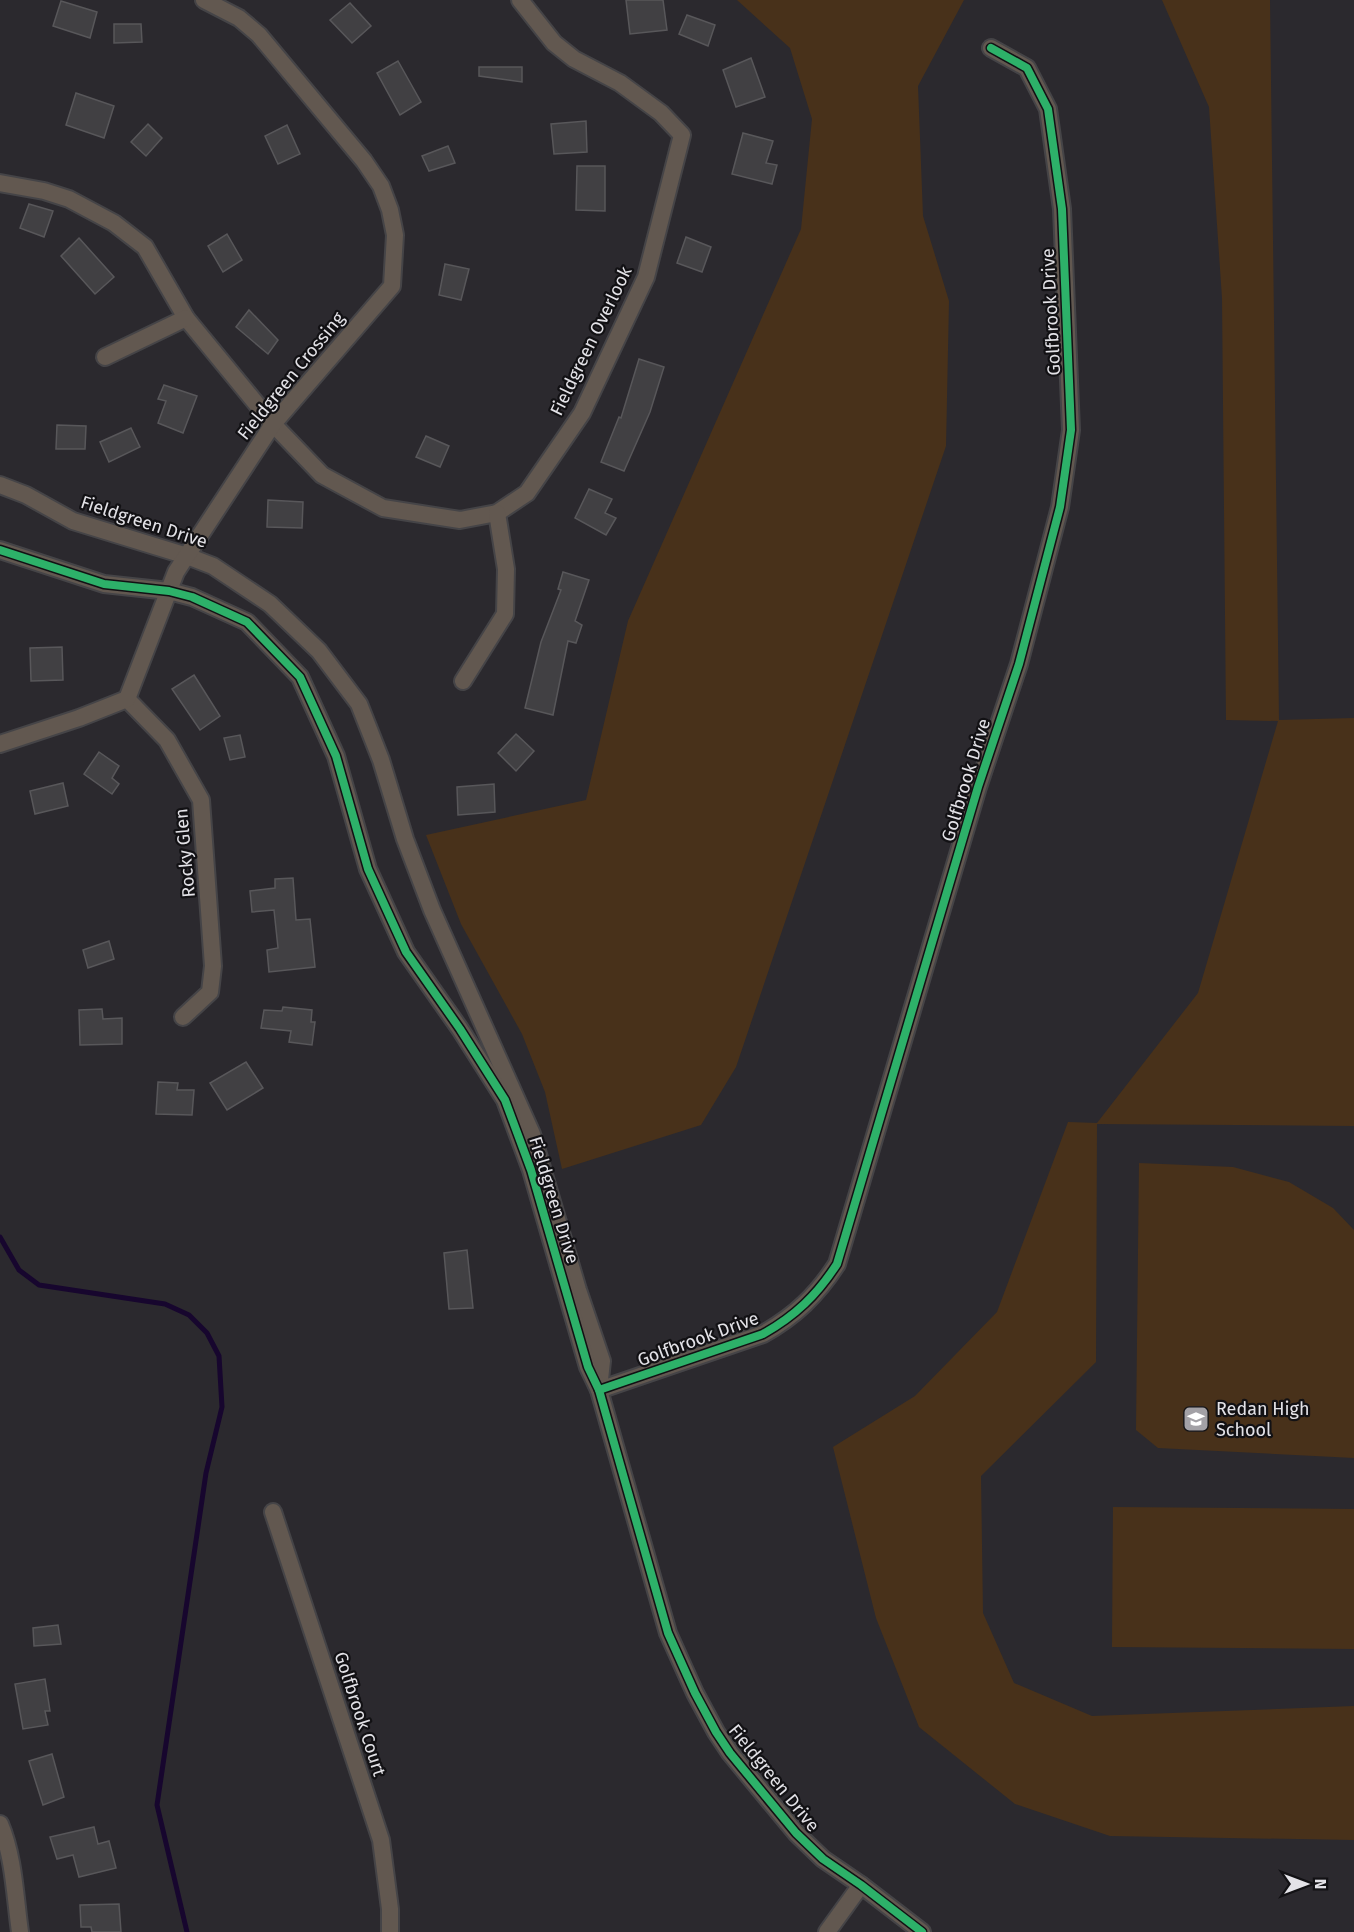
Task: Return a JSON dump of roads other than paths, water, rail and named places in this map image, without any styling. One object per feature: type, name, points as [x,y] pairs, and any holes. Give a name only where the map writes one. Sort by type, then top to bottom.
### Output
[{"type":"street","name":"Fieldgreen Crossing","points":[[127,699],[176,572],[273,424],[392,286],[396,235],[381,186],[357,152],[259,34],[239,18],[204,0]]},
{"type":"street","name":"Fieldgreen Overlook","points":[[0,183],[61,196],[114,223],[145,247],[186,318],[273,424],[322,475],[383,508],[460,520],[497,513],[527,493],[582,412],[646,277],[682,135],[662,113],[620,83],[574,59],[554,43],[520,0]]},
{"type":"street","name":"Golfbrook Drive","points":[[599,1390],[763,1334],[786,1321],[823,1286],[837,1264],[978,787],[1019,664],[1060,507],[1071,430],[1062,220],[1048,109],[1028,68],[991,48]]},
{"type":"street","points":[[105,357],[186,318]]},
{"type":"street","name":"Fieldgreen Drive","points":[[0,485],[26,495],[73,521],[213,566],[270,604],[319,651],[358,704],[381,760],[405,839],[432,910],[532,1134],[578,1290],[602,1361],[599,1390]]},
{"type":"street","points":[[463,681],[505,614],[506,569],[497,513]]},
{"type":"street","name":"Fieldgreen Drive","points":[[0,550],[104,584],[169,591],[192,597],[247,622],[300,677],[336,756],[368,869],[406,952],[460,1029],[505,1100],[531,1170],[588,1367],[599,1390],[668,1633],[695,1693],[730,1754],[796,1833],[823,1859],[922,1932]]},
{"type":"street","points":[[0,744],[79,718],[127,699]]},
{"type":"street","name":"Rocky Glen","points":[[127,699],[167,740],[201,800],[213,966],[210,992],[183,1017]]},
{"type":"street","name":"Golfbrook Court","points":[[273,1512],[381,1840],[390,1909],[390,1932]]},
{"type":"street","points":[[0,1824],[10,1860],[20,1932]]},
{"type":"street","points":[[827,1932],[861,1885]]},
{"type":"waterway","points":[[0,1237],[19,1270],[39,1285],[165,1304],[189,1315],[207,1333],[219,1356],[222,1407],[206,1473],[157,1805],[187,1932]]},
{"type":"place","name":"Redan High School","points":[[1196,1419]]}]
